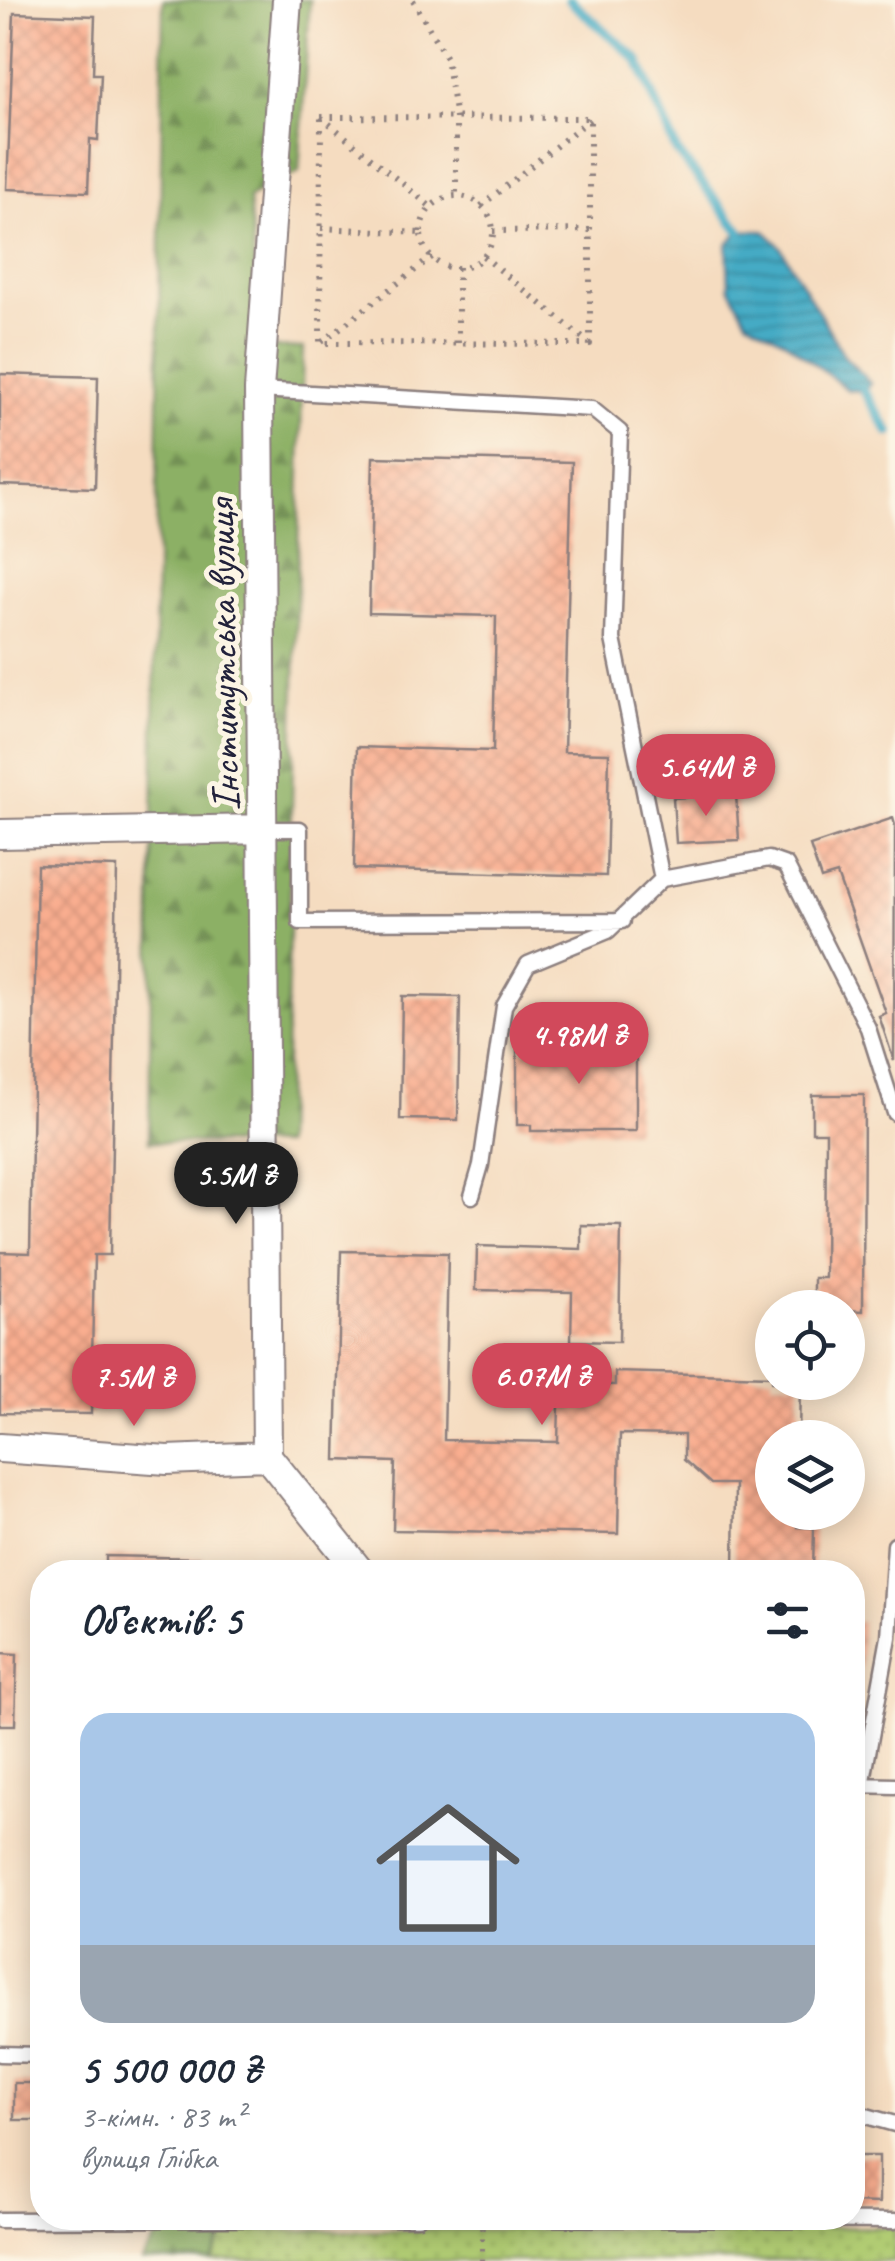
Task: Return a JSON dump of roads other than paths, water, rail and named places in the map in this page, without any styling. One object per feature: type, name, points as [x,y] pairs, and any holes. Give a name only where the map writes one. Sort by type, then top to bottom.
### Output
[{"type":"street","name":"Інститутська вулиця","points":[[262,828],[259,390],[287,0]]},
{"type":"street","points":[[0,834],[262,828],[266,1456],[350,1560]]},
{"type":"street","points":[[0,1448],[167,1460],[266,1456]]},
{"type":"lane","points":[[259,390],[592,408],[620,432],[613,639],[662,879]]},
{"type":"lane","name":"Інститутська вулиця","points":[[262,828],[300,828],[300,922],[622,921]]},
{"type":"lane","points":[[472,1196],[481,1165],[504,1006],[514,982],[528,964],[622,921],[662,879],[769,859],[786,865],[868,1028],[895,1113]]},
{"type":"lane","points":[[865,1748],[889,1636],[895,1545]]},
{"type":"lane","points":[[865,1785],[895,1786]]},
{"type":"lane","points":[[0,2054],[30,2055]]},
{"type":"lane","points":[[865,2116],[895,2124]]},
{"type":"lane","points":[[0,2220],[30,2220]]},
{"type":"lane","points":[[865,2221],[895,2221]]},
{"type":"water","points":[[764,230],[780,246],[845,357],[871,383],[864,391],[848,390],[785,341],[747,320],[729,287],[727,244],[740,231]]},
{"type":"waterway","points":[[569,0],[638,60],[676,150],[740,231]]},
{"type":"waterway","points":[[864,391],[889,432]]}]
